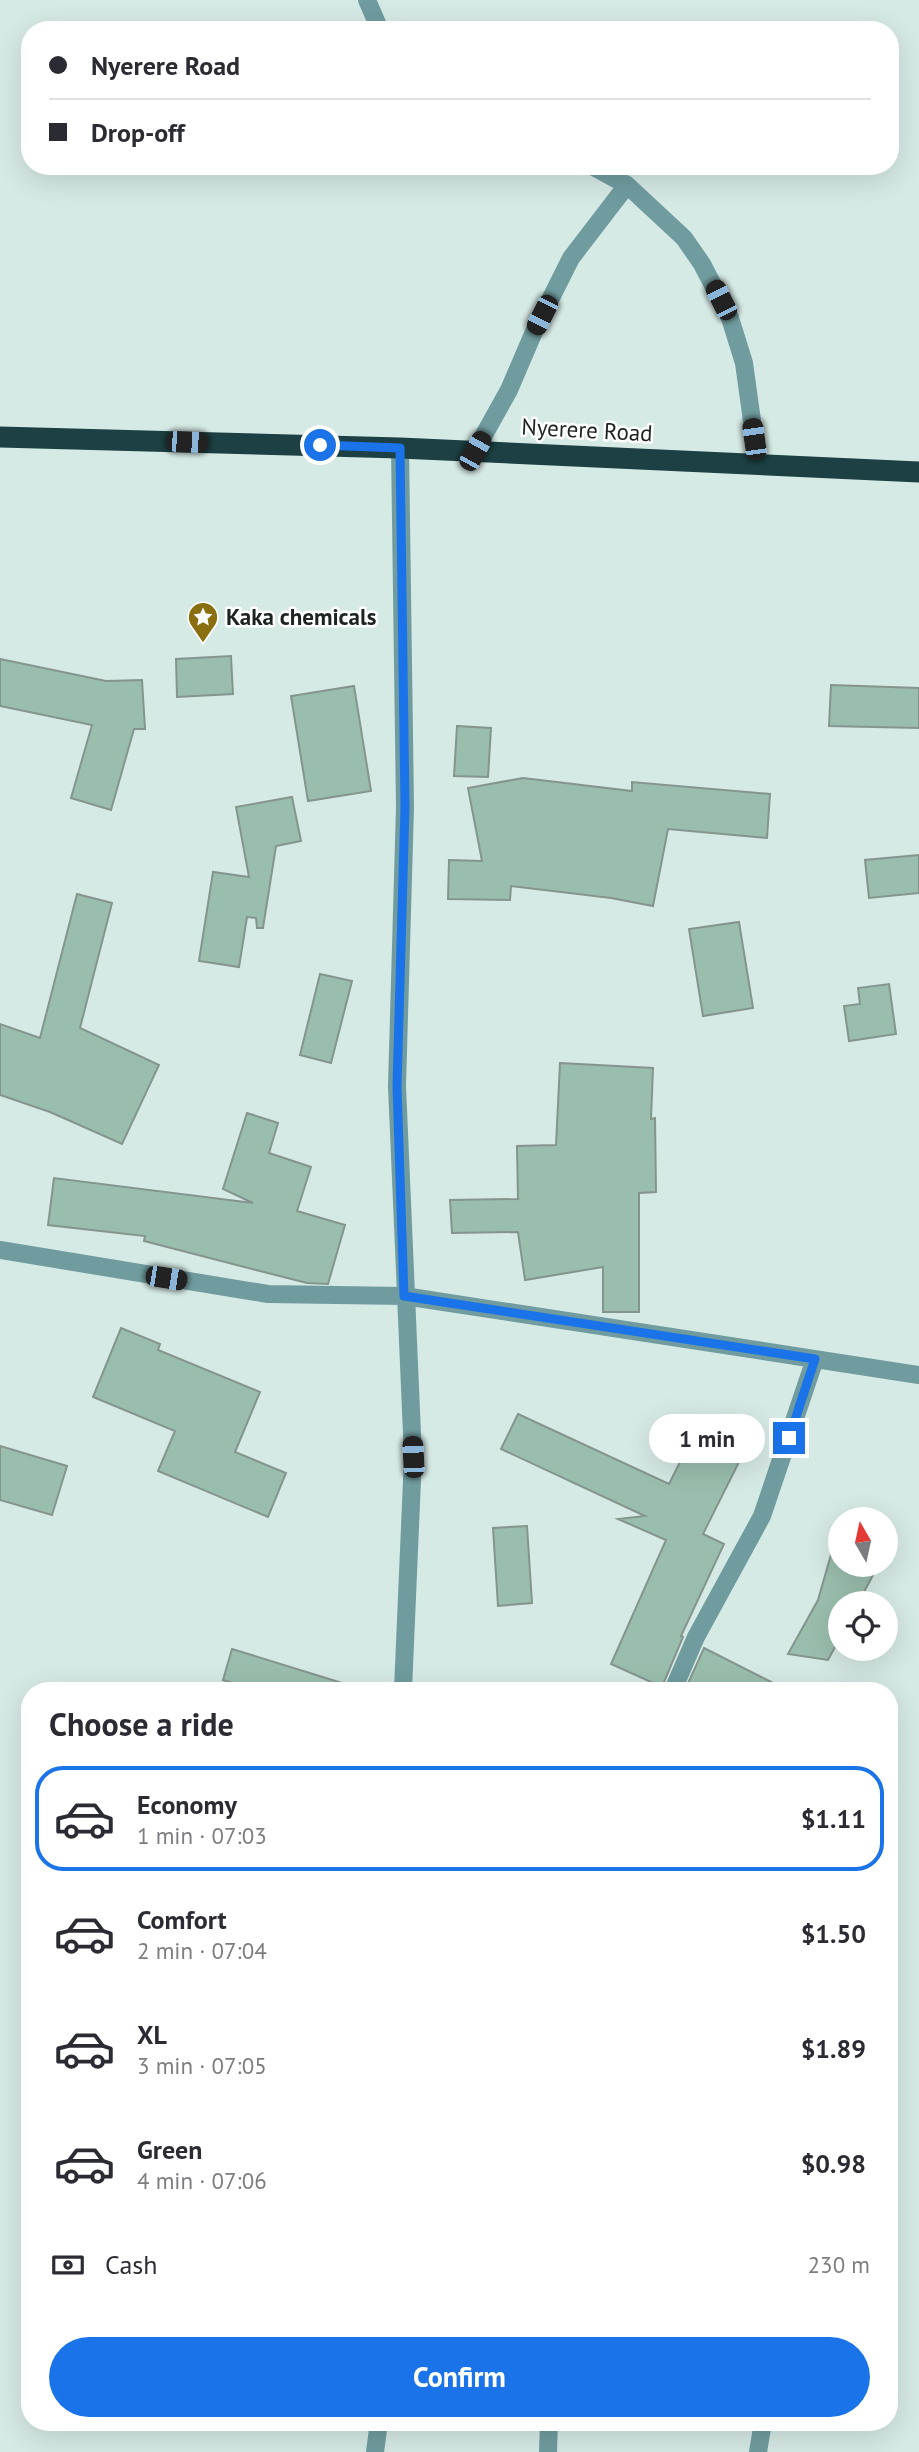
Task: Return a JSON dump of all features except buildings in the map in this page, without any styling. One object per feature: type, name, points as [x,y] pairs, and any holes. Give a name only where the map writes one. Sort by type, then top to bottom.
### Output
[{"type":"highway","name":"Nyerere Road","points":[[0,437],[400,448],[919,472]]},
{"type":"street","points":[[367,0],[376,21]]},
{"type":"street","points":[[609,175],[628,185],[684,238],[702,264],[730,318],[744,363],[758,464]]},
{"type":"street","points":[[475,451],[509,390],[571,258],[628,185]]},
{"type":"street","points":[[400,448],[405,807],[397,1086],[413,1457],[403,1682]]},
{"type":"street","points":[[0,1250],[268,1294],[404,1296],[919,1375]]},
{"type":"street","points":[[676,1682],[696,1637],[762,1516],[815,1359]]},
{"type":"street","points":[[376,2452],[378,2431]]},
{"type":"street","points":[[548,2452],[549,2431]]},
{"type":"street","points":[[758,2452],[762,2431]]},
{"type":"place","name":"Kaka chemicals","points":[[203,644]]},
{"type":"route","points":[[320,445],[400,448],[405,807],[397,1086],[404,1296],[815,1359],[789,1438]]}]
